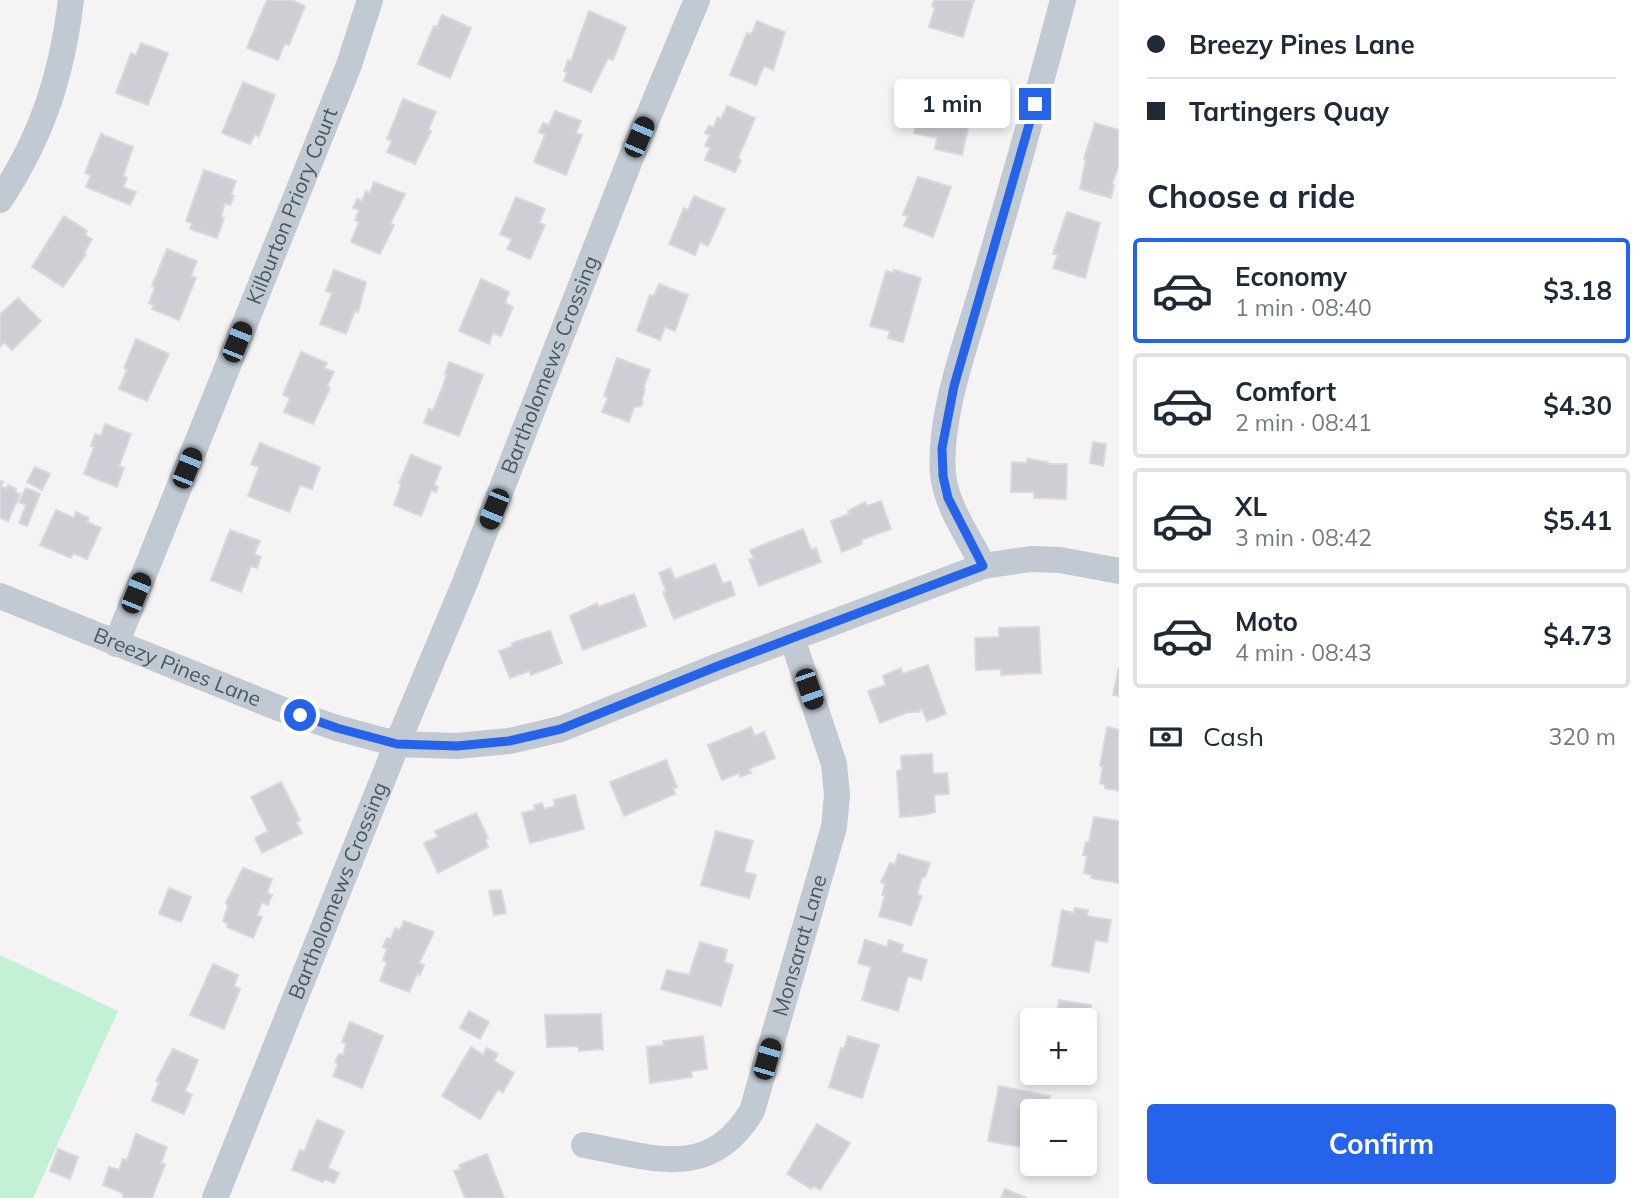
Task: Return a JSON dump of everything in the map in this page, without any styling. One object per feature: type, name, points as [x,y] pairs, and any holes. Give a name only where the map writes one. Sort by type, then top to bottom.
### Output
[{"type":"street","points":[[0,200],[15,179],[39,131],[53,93],[66,45],[71,0]]},
{"type":"street","name":"Kilburton Priory Court","points":[[116,644],[349,65],[370,0]]},
{"type":"street","name":"Bartholomews Crossing","points":[[215,1198],[397,744],[464,585],[630,160],[697,0]]},
{"type":"street","points":[[983,566],[948,498],[943,476],[942,448],[954,386],[1063,0]]},
{"type":"street","name":"Breezy Pines Lane","points":[[0,596],[281,709],[337,728],[397,744],[457,746],[509,741],[561,729],[983,566],[1031,559],[1060,559],[1119,571]]},
{"type":"street","name":"Monsarat Lane","points":[[584,1145],[666,1159],[688,1159],[709,1154],[724,1145],[740,1130],[752,1111],[835,827],[837,796],[834,764],[792,638]]},
{"type":"green space","points":[[0,955],[118,1011],[33,1198],[0,1198]]},
{"type":"building","points":[[267,0],[292,0],[305,6],[289,45],[285,43],[278,60],[247,48]]},
{"type":"building","points":[[934,0],[974,0],[963,37],[929,27],[935,7],[932,6]]},
{"type":"building","points":[[589,11],[626,27],[613,60],[608,58],[591,92],[564,81],[567,73],[564,71],[568,60],[571,61]]},
{"type":"building","points":[[442,15],[471,28],[450,78],[418,64],[434,26],[437,27]]},
{"type":"building","points":[[757,21],[785,32],[773,70],[764,66],[756,85],[730,75],[747,33],[751,35]]},
{"type":"building","points":[[141,43],[168,53],[148,105],[116,93],[131,53],[136,55]]},
{"type":"building","points":[[243,82],[275,95],[259,136],[255,134],[250,144],[222,133]]},
{"type":"building","points":[[925,84],[968,94],[964,110],[958,109],[955,125],[968,128],[962,155],[935,149],[937,138],[914,133]]},
{"type":"building","points":[[403,99],[436,112],[428,130],[431,131],[415,164],[387,152],[392,141],[387,139]]},
{"type":"building","points":[[727,106],[755,118],[735,172],[705,160],[710,148],[705,146],[710,135],[705,133],[709,126],[713,128],[718,117],[721,119]]},
{"type":"building","points":[[555,111],[581,121],[576,133],[582,135],[566,175],[534,162],[545,135],[539,132],[543,123],[549,125]]},
{"type":"building","points":[[1095,123],[1119,130],[1119,164],[1112,184],[1111,198],[1080,189],[1084,159]]},
{"type":"building","points":[[101,134],[133,147],[123,176],[127,178],[123,187],[136,192],[130,205],[86,187],[91,175],[85,173]]},
{"type":"building","points":[[204,170],[236,181],[230,205],[225,203],[221,217],[224,218],[217,238],[190,229],[192,223],[186,221]]},
{"type":"building","points":[[918,177],[951,187],[933,237],[904,226],[908,216],[903,215]]},
{"type":"building","points":[[374,182],[405,194],[390,224],[394,225],[380,254],[351,242],[359,222],[355,220],[359,210],[353,208],[357,199],[362,201],[366,191],[370,193]]},
{"type":"building","points":[[694,196],[725,209],[708,246],[700,242],[695,255],[669,244],[684,208],[688,210]]},
{"type":"building","points":[[516,197],[545,209],[539,223],[545,225],[530,259],[507,249],[512,239],[500,234]]},
{"type":"building","points":[[1067,212],[1100,223],[1085,278],[1053,268],[1058,254],[1053,254]]},
{"type":"building","points":[[64,216],[87,231],[85,235],[92,239],[84,253],[86,254],[63,287],[32,267]]},
{"type":"building","points":[[167,249],[197,261],[191,276],[196,278],[179,320],[152,309],[154,305],[149,303],[155,287],[152,286]]},
{"type":"building","points":[[334,270],[366,282],[358,312],[355,311],[346,334],[320,324],[332,293],[326,291]]},
{"type":"building","points":[[894,270],[921,278],[903,342],[888,338],[890,331],[870,326],[886,271],[893,273]]},
{"type":"building","points":[[481,279],[509,292],[505,303],[513,307],[501,336],[493,333],[489,344],[459,331]]},
{"type":"building","points":[[659,284],[688,295],[675,331],[665,327],[660,340],[637,331],[650,295],[654,296]]},
{"type":"building","points":[[18,298],[41,321],[12,350],[4,342],[0,347],[0,314]]},
{"type":"building","points":[[136,339],[169,354],[147,401],[119,389]]},
{"type":"building","points":[[301,352],[327,363],[324,368],[334,372],[327,386],[330,388],[313,424],[284,412],[290,398],[283,395]]},
{"type":"building","points":[[617,358],[650,370],[643,389],[643,403],[634,407],[629,422],[602,412],[608,398],[604,396]]},
{"type":"building","points":[[449,362],[483,375],[459,436],[424,423],[429,409],[433,411],[447,375],[445,374]]},
{"type":"building","points":[[105,424],[131,434],[119,466],[124,468],[117,487],[84,474],[94,447],[91,446],[95,434],[101,436]]},
{"type":"building","points":[[1093,442],[1106,444],[1103,466],[1090,463]]},
{"type":"building","points":[[260,443],[320,467],[312,489],[300,485],[289,512],[248,496],[259,467],[251,464]]},
{"type":"building","points":[[411,455],[441,467],[434,485],[438,487],[436,492],[431,491],[421,516],[394,505],[401,485],[399,483]]},
{"type":"building","points":[[1027,459],[1048,462],[1047,464],[1067,464],[1066,499],[1034,498],[1034,492],[1011,492],[1012,462],[1027,463]]},
{"type":"building","points":[[35,467],[50,474],[42,490],[27,482]]},
{"type":"building","points":[[0,481],[3,482],[1,486],[6,489],[8,485],[20,494],[8,521],[0,518]]},
{"type":"building","points":[[26,488],[40,494],[27,526],[19,523],[26,505],[19,502]]},
{"type":"building","points":[[881,501],[891,529],[861,540],[862,544],[842,552],[831,521],[849,514],[848,511],[865,502],[867,506]]},
{"type":"building","points":[[56,510],[74,518],[76,512],[89,518],[87,522],[101,528],[87,559],[73,553],[71,558],[40,545]]},
{"type":"building","points":[[803,529],[811,550],[816,548],[821,562],[759,586],[749,560],[754,558],[750,550]]},
{"type":"building","points":[[230,530],[260,541],[254,554],[261,557],[257,568],[251,566],[241,592],[211,580]]},
{"type":"building","points":[[715,564],[723,584],[730,581],[735,595],[674,619],[659,573],[670,568],[675,579]]},
{"type":"building","points":[[634,594],[646,626],[583,650],[570,616],[597,603],[598,607]]},
{"type":"building","points":[[1039,627],[1041,673],[1001,675],[1001,669],[976,670],[975,638],[999,637],[999,628]]},
{"type":"building","points":[[550,631],[562,663],[531,675],[529,671],[510,678],[499,651],[513,646],[512,643]]},
{"type":"building","points":[[928,665],[946,714],[927,721],[921,707],[919,712],[908,712],[880,723],[868,691],[886,685],[883,676],[901,668],[903,674]]},
{"type":"building","points":[[1119,667],[1119,696],[1113,695]]},
{"type":"building","points":[[751,727],[755,736],[764,732],[775,758],[749,769],[751,773],[740,777],[739,773],[722,780],[708,745]]},
{"type":"building","points":[[1107,727],[1119,730],[1119,791],[1105,788],[1105,785],[1100,783],[1103,766],[1100,766]]},
{"type":"building","points":[[932,754],[933,774],[947,773],[949,794],[934,795],[935,812],[900,817],[897,771],[902,770],[901,756]]},
{"type":"building","points":[[666,760],[677,787],[673,788],[675,794],[624,816],[610,782]]},
{"type":"building","points":[[281,782],[300,820],[296,822],[302,833],[262,853],[255,838],[268,831],[251,797]]},
{"type":"building","points":[[575,795],[584,829],[530,843],[522,813],[535,810],[534,805],[542,803],[544,809],[555,806],[554,800]]},
{"type":"building","points":[[476,813],[488,838],[485,839],[488,847],[438,873],[424,843],[438,837],[435,831]]},
{"type":"building","points":[[1094,817],[1119,821],[1119,883],[1091,878],[1092,875],[1084,873],[1087,856],[1083,855],[1086,842],[1089,842]]},
{"type":"building","points":[[716,831],[753,841],[744,872],[756,875],[749,898],[701,885]]},
{"type":"building","points":[[898,854],[930,863],[925,877],[922,877],[917,894],[922,896],[911,925],[879,916],[885,896],[882,895],[885,884],[881,882],[890,863],[895,865]]},
{"type":"building","points":[[243,868],[272,879],[267,893],[272,895],[268,905],[262,902],[257,915],[262,917],[253,938],[227,927],[228,924],[223,921],[228,906],[226,903]]},
{"type":"building","points":[[169,888],[191,897],[181,922],[159,914]]},
{"type":"building","points":[[501,890],[506,913],[494,915],[489,891]]},
{"type":"building","points":[[1075,908],[1088,910],[1087,916],[1111,920],[1107,942],[1095,940],[1089,972],[1052,966],[1062,910],[1074,913]]},
{"type":"building","points":[[404,921],[434,932],[419,963],[424,965],[420,975],[417,974],[409,992],[380,981],[387,962],[383,960],[387,949],[383,947],[387,938],[391,939],[395,928],[400,930]]},
{"type":"building","points":[[865,940],[887,947],[889,940],[903,945],[901,952],[927,960],[921,980],[908,976],[898,1011],[862,1000],[871,967],[858,963]]},
{"type":"building","points":[[700,942],[727,950],[724,962],[733,965],[721,1006],[661,989],[667,970],[689,975]]},
{"type":"building","points":[[213,964],[238,975],[234,986],[240,989],[224,1029],[190,1015]]},
{"type":"building","points":[[1059,1000],[1091,1005],[1090,1008],[1058,1008]]},
{"type":"building","points":[[469,1011],[489,1022],[480,1039],[460,1028]]},
{"type":"building","points":[[601,1014],[603,1049],[579,1051],[578,1046],[547,1047],[545,1015]]},
{"type":"building","points":[[350,1022],[383,1036],[362,1088],[333,1076],[338,1064],[335,1062],[339,1054],[343,1055],[346,1044],[342,1042]]},
{"type":"building","points":[[703,1036],[707,1069],[691,1071],[692,1077],[650,1083],[647,1047],[664,1045],[663,1041]]},
{"type":"building","points":[[848,1036],[879,1045],[862,1098],[829,1087],[841,1048],[844,1049]]},
{"type":"building","points":[[471,1047],[483,1055],[487,1048],[498,1054],[494,1061],[514,1073],[503,1092],[498,1089],[480,1119],[442,1096]]},
{"type":"building","points":[[173,1049],[198,1060],[185,1091],[192,1095],[184,1114],[152,1101],[159,1082],[156,1081]]},
{"type":"building","points":[[999,1086],[1050,1096],[1049,1099],[1020,1099],[1020,1147],[988,1141]]},
{"type":"building","points":[[317,1120],[344,1131],[328,1168],[339,1173],[334,1183],[325,1179],[323,1182],[292,1170],[300,1150],[304,1152]]},
{"type":"building","points":[[817,1124],[850,1143],[820,1190],[813,1186],[811,1189],[787,1174]]},
{"type":"building","points":[[136,1134],[167,1147],[161,1163],[165,1164],[152,1198],[123,1198],[123,1193],[103,1185],[109,1167],[119,1170],[123,1159],[127,1160]]},
{"type":"building","points":[[58,1149],[78,1157],[70,1179],[50,1171]]},
{"type":"building","points":[[487,1154],[504,1198],[465,1198],[454,1171],[461,1169],[459,1165]]},
{"type":"building","points":[[1005,1189],[1027,1198],[1001,1198]]},
{"type":"route","points":[[300,715],[397,744],[457,746],[509,741],[561,729],[718,666],[983,566],[948,498],[943,476],[942,448],[954,386],[1035,104]]}]
